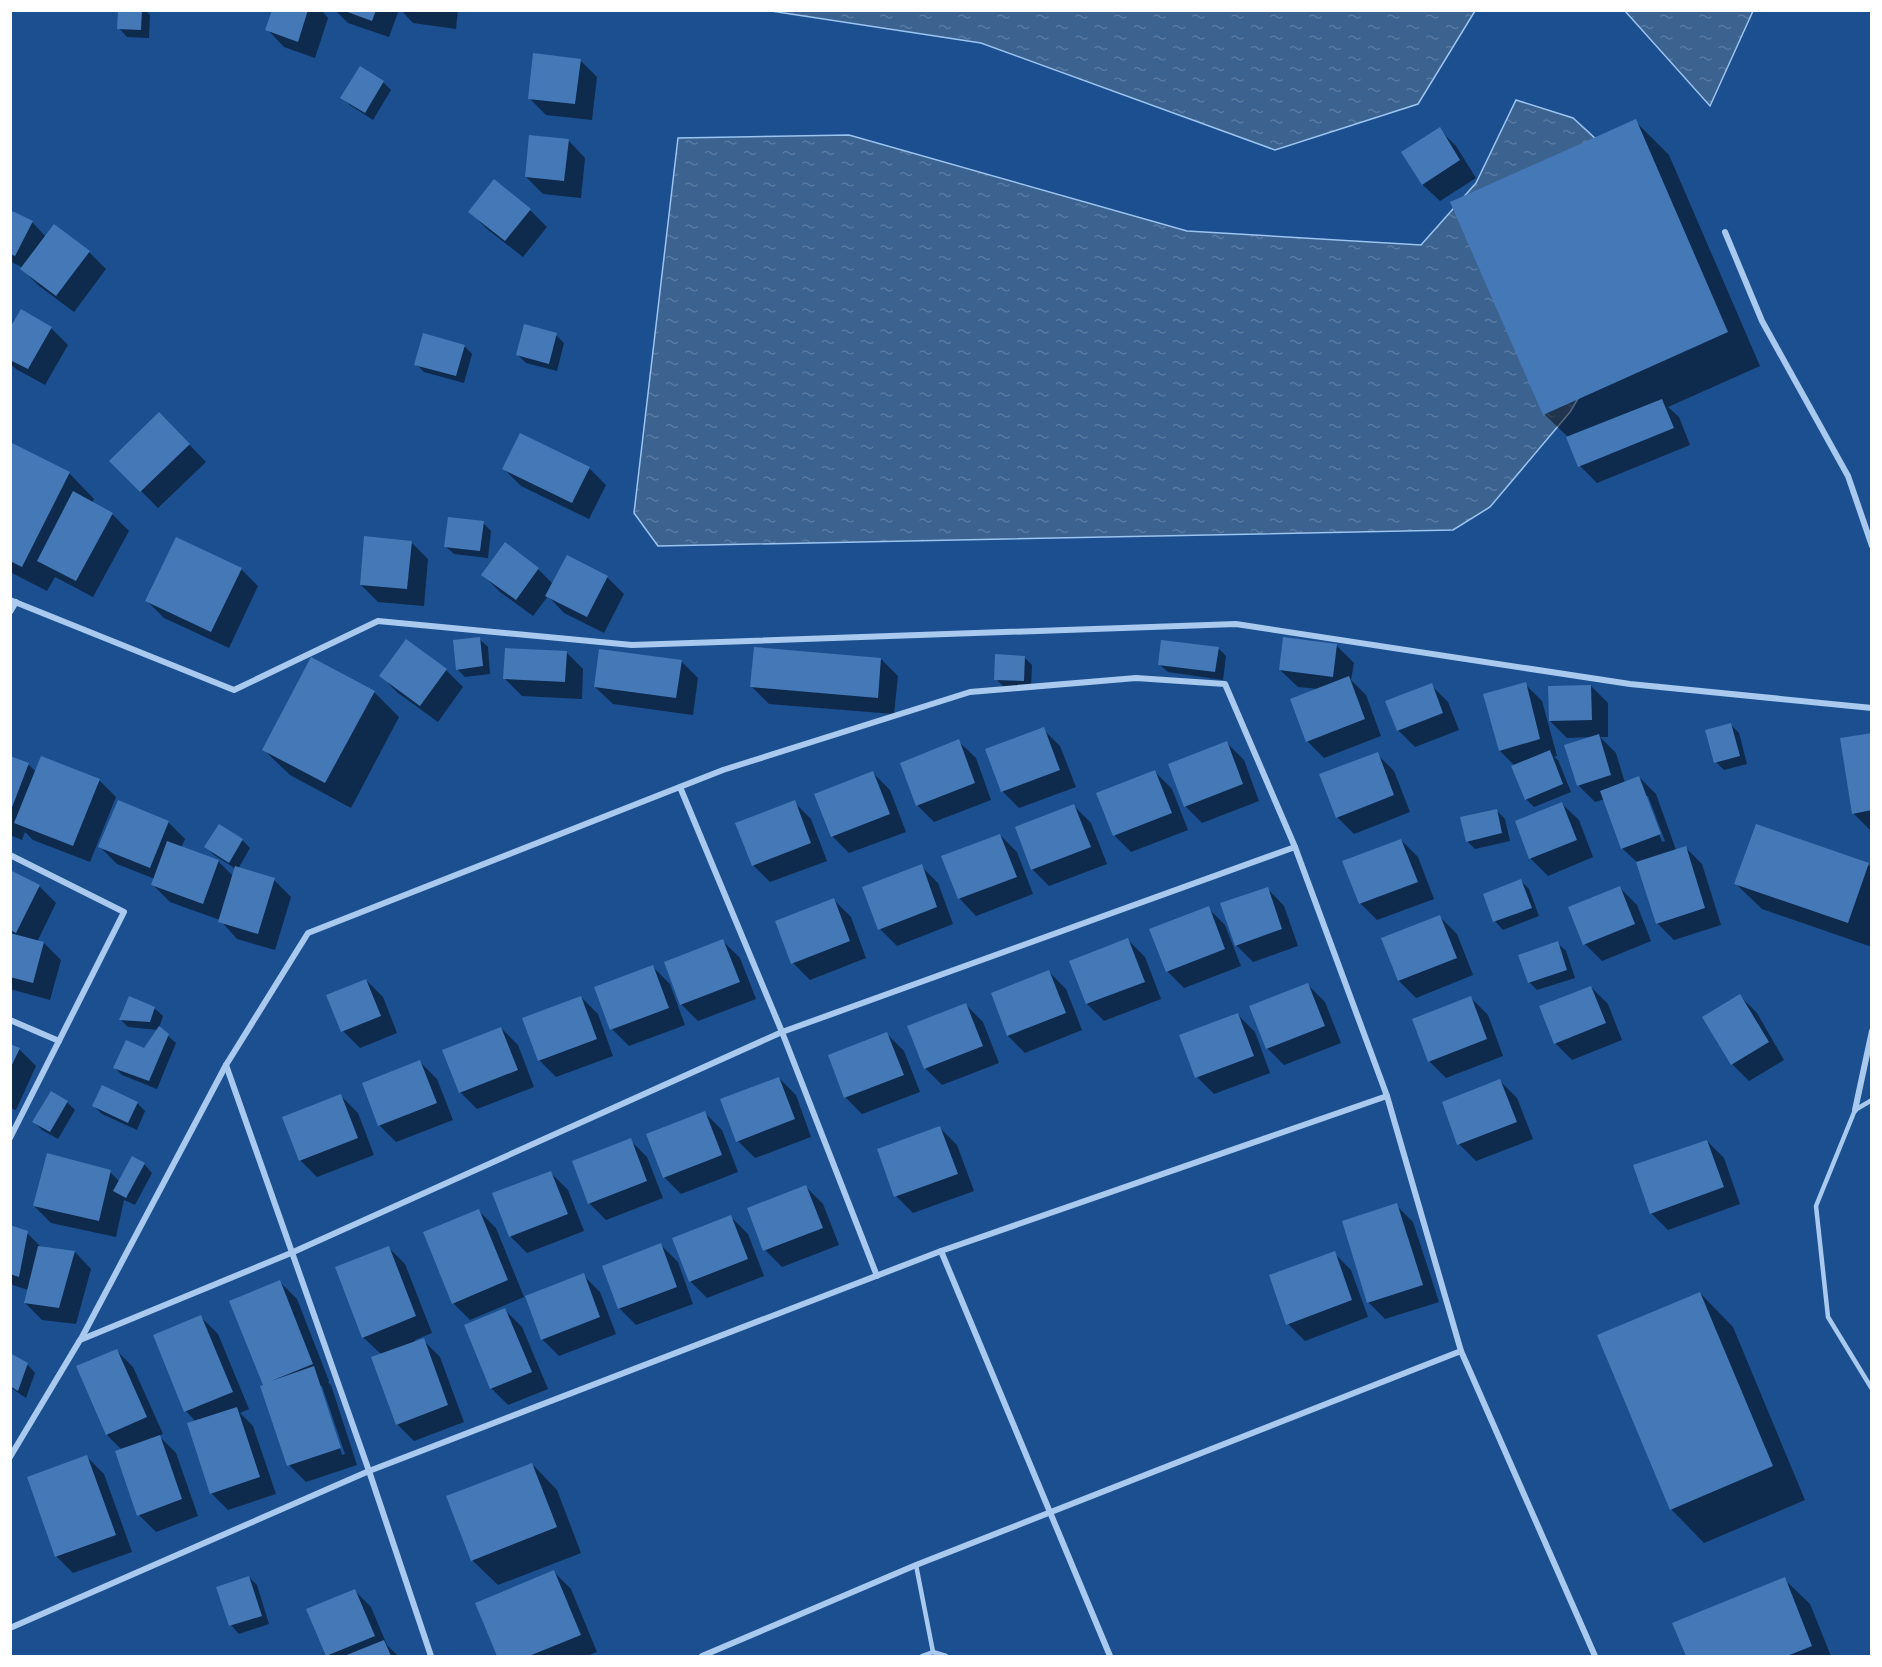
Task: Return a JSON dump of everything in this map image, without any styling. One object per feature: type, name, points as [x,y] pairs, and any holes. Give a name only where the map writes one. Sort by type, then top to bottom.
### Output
[{"type":"street","points":[[1725,232],[1762,321],[1848,476],[1872,546]]},
{"type":"street","points":[[10,612],[13,601],[234,690],[378,621],[632,645],[1236,624],[1630,684],[1872,708]]},
{"type":"street","points":[[10,1457],[80,1340],[225,1065],[308,933],[723,770],[970,692],[1136,678],[1225,684],[1295,847],[1387,1096],[1461,1351],[1595,1656]]},
{"type":"street","points":[[680,787],[782,1032],[877,1276]]},
{"type":"street","points":[[80,1340],[291,1253],[782,1032],[1295,847]]},
{"type":"street","points":[[10,855],[124,912],[10,1138]]},
{"type":"street","points":[[10,1020],[59,1041]]},
{"type":"street","points":[[1854,1110],[1872,1031]]},
{"type":"street","points":[[225,1065],[369,1471],[431,1656]]},
{"type":"street","points":[[10,1628],[369,1471],[941,1251],[1387,1096]]},
{"type":"street","points":[[941,1251],[1110,1656]]},
{"type":"street","points":[[702,1656],[916,1565],[1461,1351]]},
{"type":"lane","points":[[1872,1100],[1854,1110],[1816,1206],[1828,1317],[1872,1389]]},
{"type":"lane","points":[[916,1565],[933,1652]]},
{"type":"lane","points":[[922,1656],[933,1652],[946,1656]]},
{"type":"water","points":[[771,11],[1475,11],[1418,104],[1275,150],[981,43]]},
{"type":"water","points":[[1625,11],[1753,11],[1710,106]]},
{"type":"water","points":[[1516,100],[1573,118],[1647,186],[1641,293],[1570,412],[1490,507],[1453,530],[658,546],[634,513],[678,138],[849,135],[1187,231],[1421,245],[1476,183]]},
{"type":"building","points":[[118,10],[142,10],[141,30],[117,29]]},
{"type":"building","points":[[272,10],[308,10],[298,42],[265,30]]},
{"type":"building","points":[[342,10],[376,10],[372,21]]},
{"type":"building","points":[[533,53],[581,59],[575,104],[528,99]]},
{"type":"building","points":[[360,66],[384,81],[365,113],[340,98]]},
{"type":"building","points":[[1636,119],[1728,332],[1543,415],[1450,202]]},
{"type":"building","points":[[1440,127],[1460,160],[1422,185],[1401,152]]},
{"type":"building","points":[[529,135],[569,139],[564,181],[525,177]]},
{"type":"building","points":[[494,179],[531,209],[505,241],[468,212]]},
{"type":"building","points":[[10,210],[33,221],[15,256],[10,254]]},
{"type":"building","points":[[54,224],[90,251],[56,296],[20,269]]},
{"type":"building","points":[[21,309],[52,327],[28,369],[10,360],[10,328]]},
{"type":"building","points":[[524,324],[557,333],[549,364],[516,355]]},
{"type":"building","points":[[423,333],[465,345],[456,376],[414,365]]},
{"type":"building","points":[[1662,399],[1674,428],[1578,467],[1566,437]]},
{"type":"building","points":[[159,412],[190,444],[140,492],[109,461]]},
{"type":"building","points":[[520,433],[590,467],[572,503],[502,469]]},
{"type":"building","points":[[10,442],[70,472],[22,567],[10,561]]},
{"type":"building","points":[[73,491],[113,513],[76,581],[37,561]]},
{"type":"building","points":[[448,517],[484,521],[480,551],[444,547]]},
{"type":"building","points":[[364,536],[412,541],[407,589],[360,585]]},
{"type":"building","points":[[176,537],[242,568],[211,632],[145,601]]},
{"type":"building","points":[[505,542],[539,568],[516,600],[481,575]]},
{"type":"building","points":[[567,555],[608,576],[587,617],[545,596]]},
{"type":"building","points":[[480,637],[483,666],[456,670],[453,640]]},
{"type":"building","points":[[1283,637],[1337,644],[1333,677],[1279,670]]},
{"type":"building","points":[[406,639],[447,669],[420,706],[379,676]]},
{"type":"building","points":[[1161,640],[1219,647],[1215,672],[1158,665]]},
{"type":"building","points":[[754,647],[881,658],[878,698],[750,687]]},
{"type":"building","points":[[505,648],[567,651],[565,682],[503,679]]},
{"type":"building","points":[[599,649],[682,660],[676,698],[594,687]]},
{"type":"building","points":[[995,654],[1025,656],[1024,681],[994,680]]},
{"type":"building","points":[[311,657],[375,691],[325,783],[262,750]]},
{"type":"building","points":[[1349,676],[1365,719],[1306,742],[1290,699]]},
{"type":"building","points":[[1526,682],[1540,739],[1499,751],[1483,694]]},
{"type":"building","points":[[1432,683],[1443,713],[1397,731],[1385,701]]},
{"type":"building","points":[[1591,685],[1592,720],[1549,721],[1548,686]]},
{"type":"building","points":[[1731,723],[1740,756],[1714,763],[1705,730]]},
{"type":"building","points":[[1044,727],[1060,770],[1001,792],[985,749]]},
{"type":"building","points":[[1872,733],[1872,810],[1852,814],[1840,738]]},
{"type":"building","points":[[1599,734],[1611,775],[1577,786],[1564,745]]},
{"type":"building","points":[[959,739],[975,783],[916,806],[900,763]]},
{"type":"building","points":[[1227,741],[1243,784],[1184,807],[1168,764]]},
{"type":"building","points":[[1550,750],[1563,784],[1525,800],[1511,766]]},
{"type":"building","points":[[1378,752],[1394,795],[1336,818],[1319,774]]},
{"type":"building","points":[[10,756],[29,763],[11,810],[10,810]]},
{"type":"building","points":[[41,756],[100,779],[73,846],[14,823]]},
{"type":"building","points":[[1155,770],[1172,813],[1113,836],[1096,793]]},
{"type":"building","points":[[873,771],[890,814],[831,837],[814,794]]},
{"type":"building","points":[[1639,776],[1661,834],[1621,849],[1600,791]]},
{"type":"building","points":[[118,800],[169,821],[150,868],[98,847]]},
{"type":"building","points":[[795,800],[811,843],[752,866],[735,823]]},
{"type":"building","points":[[1562,802],[1577,840],[1529,859],[1515,821]]},
{"type":"building","points":[[1074,804],[1091,847],[1031,870],[1015,827]]},
{"type":"building","points":[[1497,809],[1502,833],[1466,842],[1460,817]]},
{"type":"building","points":[[219,824],[243,839],[229,863],[204,847]]},
{"type":"building","points":[[1756,824],[1869,863],[1848,923],[1734,884]]},
{"type":"building","points":[[1000,834],[1017,877],[958,899],[941,856]]},
{"type":"building","points":[[1401,839],[1418,882],[1359,904],[1342,861]]},
{"type":"building","points":[[167,841],[219,860],[203,904],[151,885]]},
{"type":"building","points":[[1686,846],[1705,908],[1656,924],[1636,862]]},
{"type":"building","points":[[922,864],[937,907],[878,930],[862,887]]},
{"type":"building","points":[[235,866],[275,878],[258,934],[218,922]]},
{"type":"building","points":[[10,870],[40,885],[16,933],[10,930]]},
{"type":"building","points":[[1521,879],[1532,908],[1493,922],[1483,894]]},
{"type":"building","points":[[1620,886],[1635,924],[1583,945],[1568,907]]},
{"type":"building","points":[[1268,887],[1282,929],[1235,946],[1220,903]]},
{"type":"building","points":[[834,898],[850,941],[791,964],[775,921]]},
{"type":"building","points":[[1209,906],[1225,949],[1166,972],[1149,929]]},
{"type":"building","points":[[1440,915],[1457,958],[1398,981],[1381,938]]},
{"type":"building","points":[[10,933],[44,942],[33,983],[10,977]]},
{"type":"building","points":[[1128,938],[1145,982],[1086,1004],[1069,961]]},
{"type":"building","points":[[723,939],[740,982],[680,1005],[664,962]]},
{"type":"building","points":[[1558,941],[1567,970],[1528,983],[1518,955]]},
{"type":"building","points":[[653,965],[669,1008],[610,1030],[594,987]]},
{"type":"building","points":[[1049,970],[1066,1013],[1007,1036],[991,993]]},
{"type":"building","points":[[366,979],[381,1016],[341,1032],[326,995]]},
{"type":"building","points":[[1308,983],[1325,1026],[1266,1049],[1249,1006]]},
{"type":"building","points":[[1591,986],[1606,1023],[1554,1044],[1539,1006]]},
{"type":"building","points":[[1740,994],[1769,1042],[1731,1065],[1702,1017]]},
{"type":"building","points":[[129,996],[155,1007],[150,1022],[119,1020]]},
{"type":"building","points":[[581,996],[597,1039],[538,1061],[522,1018]]},
{"type":"building","points":[[1471,996],[1487,1039],[1428,1062],[1412,1019]]},
{"type":"building","points":[[966,1003],[983,1046],[924,1069],[907,1026]]},
{"type":"building","points":[[1238,1013],[1254,1056],[1195,1078],[1179,1035]]},
{"type":"building","points":[[159,1026],[169,1034],[149,1081],[113,1068],[126,1040],[144,1048]]},
{"type":"building","points":[[501,1027],[518,1070],[459,1093],[442,1050]]},
{"type":"building","points":[[887,1032],[904,1075],[844,1098],[828,1055]]},
{"type":"building","points":[[10,1044],[20,1048],[10,1069]]},
{"type":"building","points":[[420,1060],[437,1103],[378,1126],[362,1083]]},
{"type":"building","points":[[779,1077],[795,1119],[736,1142],[720,1099]]},
{"type":"building","points":[[1500,1079],[1517,1122],[1457,1145],[1442,1102]]},
{"type":"building","points":[[102,1085],[138,1102],[128,1123],[92,1106]]},
{"type":"building","points":[[51,1091],[68,1101],[50,1132],[32,1122]]},
{"type":"building","points":[[341,1094],[358,1138],[299,1161],[282,1117]]},
{"type":"building","points":[[705,1111],[722,1155],[663,1178],[646,1134]]},
{"type":"building","points":[[940,1126],[958,1174],[894,1197],[877,1149]]},
{"type":"building","points":[[631,1138],[647,1181],[588,1204],[572,1161]]},
{"type":"building","points":[[1707,1140],[1724,1187],[1650,1214],[1633,1165]]},
{"type":"building","points":[[47,1153],[111,1170],[99,1221],[33,1206]]},
{"type":"building","points":[[132,1156],[145,1163],[126,1198],[113,1191]]},
{"type":"building","points":[[551,1171],[568,1214],[509,1237],[492,1193]]},
{"type":"building","points":[[806,1185],[823,1228],[763,1251],[747,1208]]},
{"type":"building","points":[[1397,1203],[1423,1285],[1367,1303],[1342,1221]]},
{"type":"building","points":[[479,1209],[508,1280],[452,1304],[423,1232]]},
{"type":"building","points":[[731,1215],[748,1259],[689,1282],[672,1238]]},
{"type":"building","points":[[10,1225],[28,1231],[19,1277],[10,1274]]},
{"type":"building","points":[[661,1243],[677,1287],[618,1309],[602,1266]]},
{"type":"building","points":[[38,1246],[75,1251],[59,1308],[24,1303]]},
{"type":"building","points":[[389,1246],[416,1316],[362,1338],[335,1267]]},
{"type":"building","points":[[1335,1251],[1352,1300],[1286,1325],[1269,1275]]},
{"type":"building","points":[[584,1273],[600,1317],[541,1340],[525,1296]]},
{"type":"building","points":[[280,1280],[313,1364],[271,1381],[314,1366],[341,1448],[287,1466],[260,1386],[263,1385],[229,1301]]},
{"type":"building","points":[[1700,1292],[1773,1466],[1670,1510],[1597,1335]]},
{"type":"building","points":[[505,1308],[532,1372],[490,1389],[464,1325]]},
{"type":"building","points":[[201,1315],[233,1392],[184,1412],[153,1335]]},
{"type":"building","points":[[424,1338],[448,1405],[396,1425],[371,1357]]},
{"type":"building","points":[[117,1349],[147,1417],[106,1435],[76,1366]]},
{"type":"building","points":[[10,1353],[28,1363],[18,1391],[10,1386]]},
{"type":"building","points":[[237,1407],[260,1477],[210,1494],[187,1423]]},
{"type":"building","points":[[160,1435],[182,1499],[137,1516],[115,1451]]},
{"type":"building","points":[[87,1455],[116,1535],[55,1557],[27,1477]]},
{"type":"building","points":[[532,1463],[557,1527],[471,1561],[446,1496]]},
{"type":"building","points":[[554,1570],[581,1635],[529,1656],[497,1656],[475,1603]]},
{"type":"building","points":[[249,1576],[262,1616],[229,1626],[216,1587]]},
{"type":"building","points":[[1785,1577],[1812,1646],[1787,1656],[1686,1656],[1672,1623]]},
{"type":"building","points":[[355,1589],[375,1636],[326,1656],[306,1609]]},
{"type":"building","points":[[384,1640],[391,1656],[344,1656]]}]
